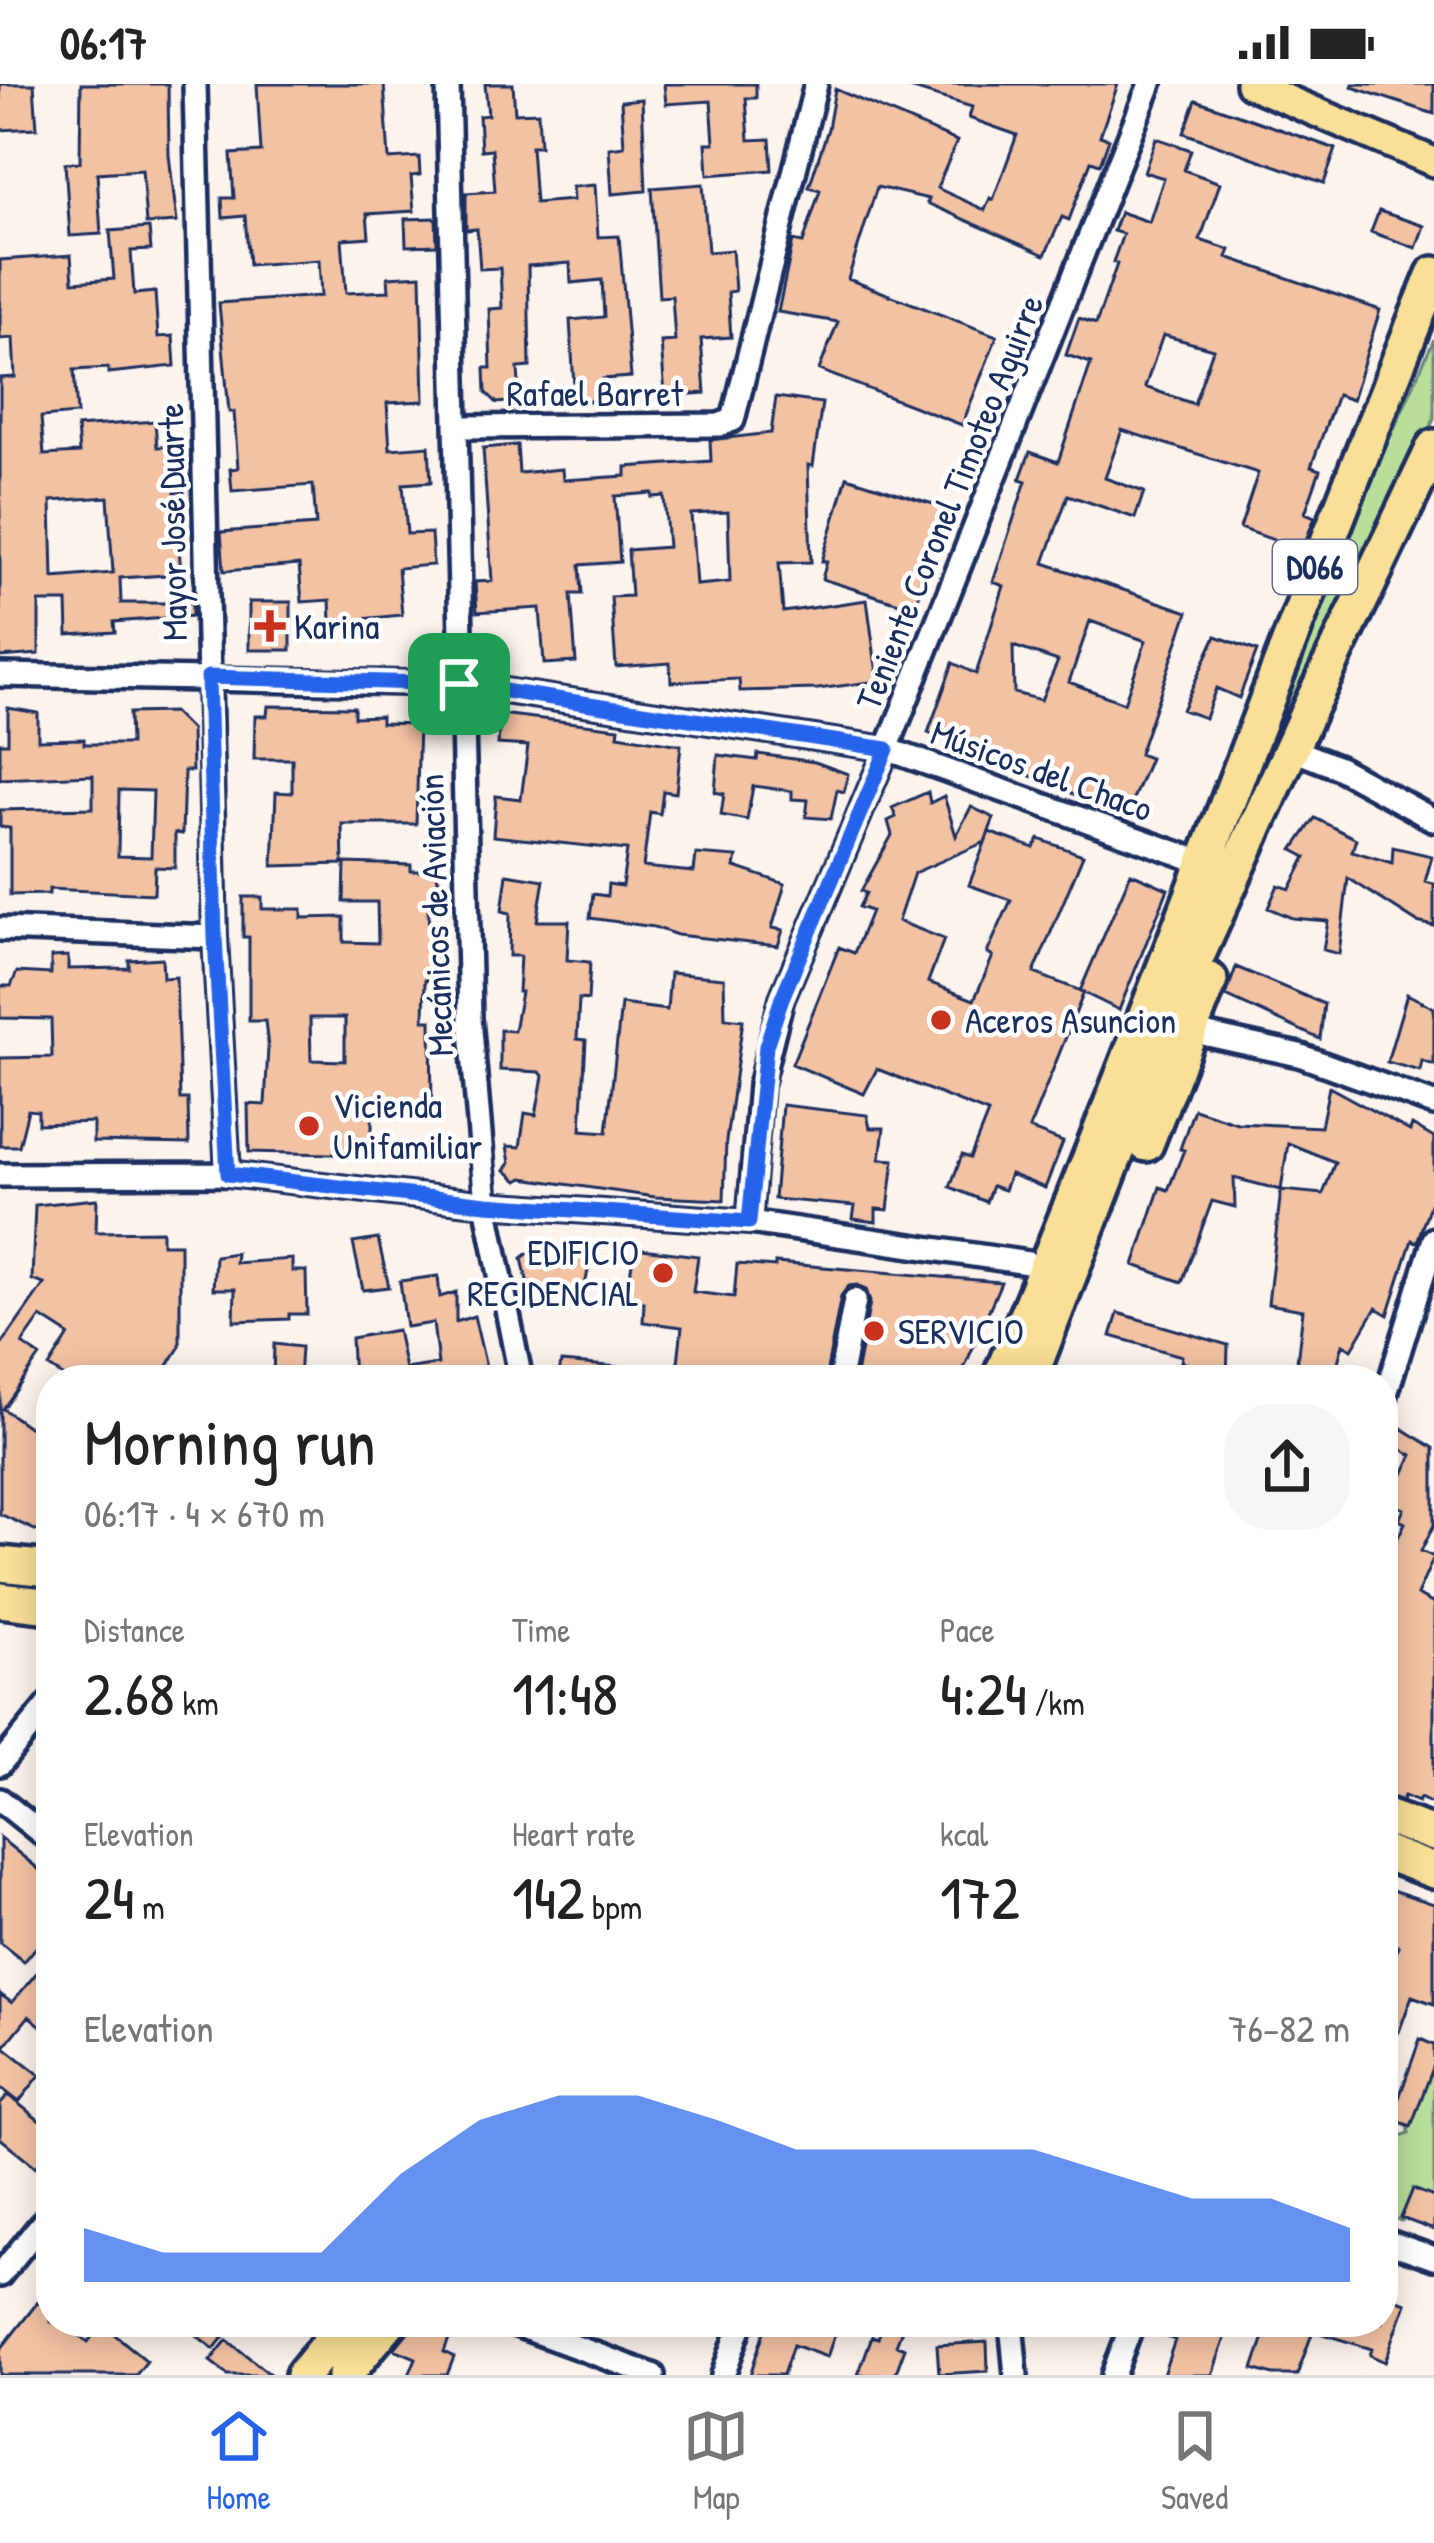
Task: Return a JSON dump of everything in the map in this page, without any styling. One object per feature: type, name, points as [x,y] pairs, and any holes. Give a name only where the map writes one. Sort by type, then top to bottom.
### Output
[{"type":"highway","name":"D066","points":[[1006,1365],[1210,871],[1343,497],[1434,274]]},
{"type":"highway","points":[[1343,497],[1363,470],[1434,314]]},
{"type":"highway","name":"D066","points":[[1210,871],[1291,749],[1434,447]]},
{"type":"highway","points":[[1058,1365],[1229,930],[1210,871]]},
{"type":"highway","name":"D066","points":[[1032,1365],[1050,1265]]},
{"type":"highway","points":[[988,1365],[1050,1265]]},
{"type":"highway","points":[[0,1564],[36,1568]]},
{"type":"highway","points":[[0,1600],[36,1604]]},
{"type":"highway","points":[[1398,1821],[1434,1834]]},
{"type":"highway","points":[[1398,1858],[1434,1871]]},
{"type":"highway","points":[[303,2375],[334,2337]]},
{"type":"highway","points":[[345,2375],[376,2337]]},
{"type":"main road","points":[[1250,84],[1434,162]]},
{"type":"street","name":"Mayor José Duarte","points":[[195,84],[215,937],[228,1174]]},
{"type":"street","name":"Mecánicos de Aviación","points":[[448,84],[470,1018],[486,1204],[518,1365]]},
{"type":"street","name":"Rafael Barret","points":[[458,427],[719,425],[733,420],[816,84]]},
{"type":"street","name":"Teniente Coronel Timoteo Aguirre","points":[[749,1222],[766,1046],[782,998],[887,749],[1150,84]]},
{"type":"street","name":"Músicos del Chaco","points":[[0,675],[459,684],[887,749],[1210,871]]},
{"type":"street","points":[[1291,749],[1339,768],[1434,820]]},
{"type":"street","points":[[0,929],[215,937]]},
{"type":"street","points":[[1190,1031],[1299,1055],[1434,1104]]},
{"type":"street","points":[[0,1175],[228,1174],[486,1204],[749,1222],[1050,1265]]},
{"type":"street","points":[[1395,1365],[1434,1239]]},
{"type":"street","points":[[843,1365],[855,1300]]},
{"type":"street","points":[[0,1763],[36,1720]]},
{"type":"street","points":[[0,1800],[36,1829]]},
{"type":"street","points":[[0,2275],[36,2231]]},
{"type":"street","points":[[1398,2245],[1434,2258]]},
{"type":"street","points":[[549,2337],[653,2375]]},
{"type":"street","points":[[723,2375],[737,2337]]},
{"type":"street","points":[[1012,2337],[1016,2375]]},
{"type":"street","points":[[1113,2375],[1127,2337]]},
{"type":"green space","points":[[1434,339],[1434,419],[1383,542],[1258,767],[1349,530]]},
{"type":"green space","points":[[1434,2053],[1434,2206],[1401,2221],[1398,2137],[1409,2133],[1407,2118]]},
{"type":"building","points":[[0,84],[34,84],[37,128],[0,130]]},
{"type":"building","points":[[81,84],[168,84],[169,155],[177,222],[146,224],[142,170],[97,173],[101,234],[70,236],[65,163],[80,162]]},
{"type":"building","points":[[257,84],[384,84],[389,159],[419,157],[420,175],[411,176],[414,211],[367,214],[369,237],[342,239],[346,293],[389,291],[388,277],[421,275],[424,401],[387,403],[390,449],[429,446],[431,482],[403,484],[407,534],[431,533],[433,565],[398,568],[402,615],[331,622],[330,600],[302,602],[299,565],[224,571],[221,532],[316,525],[313,485],[232,491],[230,469],[238,468],[219,303],[321,296],[319,260],[249,265],[245,216],[223,218],[222,198],[234,198],[231,154],[261,152]]},
{"type":"building","points":[[485,84],[513,84],[515,113],[538,112],[540,146],[531,146],[535,203],[573,200],[572,187],[595,185],[598,237],[619,236],[631,377],[603,379],[604,400],[575,402],[570,320],[604,317],[602,280],[571,283],[570,263],[528,266],[530,367],[518,368],[520,401],[497,403],[486,392],[485,368],[491,368],[489,309],[502,308],[500,268],[480,269],[477,229],[466,230],[466,193],[495,191],[492,149],[481,150],[479,116],[488,115]]},
{"type":"building","points":[[664,84],[756,84],[756,98],[746,98],[749,140],[770,139],[772,170],[708,175],[706,143],[714,143],[711,101],[666,104]]},
{"type":"building","points":[[911,84],[1118,84],[1100,136],[1109,139],[1100,164],[1091,161],[1069,220],[1062,217],[1045,255],[927,203],[929,199],[877,187],[848,279],[997,336],[962,425],[819,370],[838,322],[778,312],[793,241],[803,243],[820,190],[809,187],[835,89],[957,141],[937,188],[985,210],[993,200],[1017,135],[969,118],[972,107],[910,88]]},
{"type":"building","points":[[1434,84],[1434,114],[1352,87]]},
{"type":"building","points":[[642,99],[646,191],[612,194],[609,148],[624,146],[621,101]]},
{"type":"building","points":[[1196,100],[1336,149],[1324,183],[1184,133]]},
{"type":"building","points":[[1156,138],[1191,150],[1184,170],[1220,183],[1200,240],[1230,250],[1227,257],[1380,310],[1352,400],[1337,395],[1311,467],[1320,470],[1305,513],[1315,517],[1302,550],[1240,528],[1258,473],[1122,430],[1105,478],[1144,492],[1135,518],[1068,495],[1044,563],[1188,612],[1139,754],[1150,758],[1126,816],[928,733],[953,663],[976,674],[1004,586],[993,582],[1026,481],[1020,479],[1030,452],[1058,462],[1091,363],[1066,355],[1079,318],[1096,324],[1117,264],[1113,262],[1123,234],[1113,231],[1120,212],[1149,222],[1164,178],[1144,172]],"holes":[[[1163,335],[1213,349],[1194,404],[1145,387]],[[1090,621],[1146,641],[1124,703],[1069,682]],[[1013,646],[1058,661],[1041,700],[1014,693]]]},
{"type":"building","points":[[703,184],[708,252],[732,250],[731,337],[701,339],[705,393],[665,396],[661,342],[675,341],[672,296],[659,297],[652,188]]},
{"type":"building","points":[[1379,211],[1424,226],[1416,248],[1371,232]]},
{"type":"building","points":[[436,218],[437,245],[406,246],[405,219]]},
{"type":"building","points":[[149,228],[151,250],[131,251],[134,294],[155,292],[158,337],[173,336],[175,366],[108,373],[108,368],[74,370],[77,414],[41,417],[44,455],[79,453],[77,427],[155,421],[157,447],[180,446],[184,492],[175,492],[181,574],[120,578],[121,603],[192,603],[192,616],[114,622],[115,632],[68,635],[67,602],[39,602],[39,654],[0,657],[0,378],[15,377],[13,338],[0,339],[0,260],[71,255],[73,282],[114,279],[110,231]],"holes":[[[108,497],[113,573],[53,578],[51,501]]]},
{"type":"building","points":[[776,397],[822,403],[813,466],[808,465],[811,562],[779,563],[783,612],[867,600],[878,681],[818,689],[740,691],[739,679],[671,682],[670,663],[616,667],[611,597],[631,596],[628,550],[668,547],[664,496],[652,497],[652,493],[615,496],[620,562],[580,565],[582,594],[571,594],[576,662],[544,664],[540,608],[477,612],[475,582],[492,581],[483,448],[517,445],[519,473],[562,469],[563,480],[626,476],[626,467],[711,461],[710,440],[771,433]],"holes":[[[728,512],[730,582],[696,585],[691,514]]]},
{"type":"building","points":[[847,477],[946,508],[915,608],[822,579],[827,561],[822,561]]},
{"type":"building","name":"Karina","points":[[249,602],[291,602],[291,650],[249,650]]},
{"type":"building","points":[[1216,636],[1257,651],[1239,698],[1216,688],[1205,718],[1182,710]]},
{"type":"building","points":[[268,706],[354,707],[354,717],[381,716],[381,723],[419,724],[416,824],[342,824],[343,864],[273,866],[276,792],[292,793],[292,759],[254,759],[255,716],[267,716]]},
{"type":"building","points":[[8,708],[38,713],[38,740],[130,744],[129,713],[173,712],[191,730],[192,771],[184,771],[182,834],[175,833],[175,868],[155,867],[154,894],[49,889],[49,894],[10,895],[10,828],[0,827],[0,810],[93,808],[93,775],[0,779],[0,743],[8,743]],"holes":[[[119,790],[153,791],[151,857],[118,856]]]},
{"type":"building","points":[[500,714],[619,728],[618,735],[681,745],[676,793],[663,791],[660,814],[650,812],[643,867],[694,872],[696,854],[737,857],[735,867],[785,884],[772,928],[783,930],[778,946],[677,935],[590,918],[593,894],[607,896],[608,884],[622,886],[627,850],[493,836],[496,796],[521,799],[528,746],[498,744]]},
{"type":"building","points":[[758,754],[815,762],[848,774],[844,792],[837,790],[831,819],[806,817],[808,800],[792,799],[792,791],[753,786],[747,820],[721,815],[724,794],[715,792],[718,755],[757,760]]},
{"type":"building","points":[[928,792],[930,803],[944,796],[956,836],[971,807],[994,818],[985,842],[914,873],[898,921],[944,939],[928,982],[974,1000],[993,956],[987,953],[1011,900],[969,885],[989,832],[1034,848],[1039,839],[1083,855],[1034,973],[1084,992],[1029,1129],[1063,1142],[1045,1188],[1010,1174],[1004,1190],[992,1186],[986,1202],[950,1187],[962,1155],[970,1158],[988,1113],[877,1069],[864,1094],[792,1064],[839,947],[854,953],[871,911],[859,907],[866,893],[861,891],[892,835],[888,821],[896,817],[892,808]]},
{"type":"building","points":[[1315,818],[1356,839],[1352,851],[1392,863],[1393,847],[1432,856],[1425,882],[1434,884],[1434,926],[1417,922],[1348,878],[1339,954],[1323,950],[1328,921],[1292,918],[1268,908],[1278,885],[1290,889],[1306,857],[1293,850]]},
{"type":"building","points":[[345,863],[411,865],[411,871],[437,871],[441,880],[441,902],[428,902],[429,942],[431,953],[436,952],[436,972],[425,980],[424,1020],[431,1020],[432,1112],[372,1112],[372,1155],[249,1152],[248,1104],[265,1105],[268,1047],[265,1021],[249,1021],[249,937],[243,937],[243,897],[262,897],[262,909],[302,909],[302,918],[344,917],[344,942],[378,943],[377,902],[344,902]],"holes":[[[310,1018],[345,1018],[345,1061],[311,1060]]]},
{"type":"building","points":[[1131,873],[1168,889],[1119,1010],[1080,991]]},
{"type":"building","points":[[507,874],[544,880],[537,921],[569,921],[567,960],[590,962],[588,1000],[579,999],[577,1039],[586,1040],[581,1130],[607,1132],[621,1004],[667,1010],[670,973],[724,978],[725,1018],[743,1020],[726,1141],[724,1200],[518,1181],[505,1170],[510,1163],[507,1146],[520,1147],[525,1113],[536,1115],[543,1076],[500,1070],[500,1030],[514,1031],[521,992],[520,956],[509,956],[510,913],[502,911]]},
{"type":"building","points":[[68,956],[68,969],[129,968],[129,960],[162,958],[163,978],[176,977],[180,1099],[188,1099],[189,1144],[93,1142],[93,1122],[38,1124],[38,1111],[28,1110],[19,1146],[0,1146],[0,1058],[52,1057],[51,1019],[0,1018],[0,986],[11,986],[17,972],[51,974],[51,957]]},
{"type":"building","points":[[1236,967],[1324,1004],[1320,1039],[1226,996]]},
{"type":"building","points":[[1407,994],[1434,1008],[1434,1065],[1422,1061],[1420,1071],[1387,1062]]},
{"type":"building","points":[[1329,1087],[1410,1131],[1412,1125],[1434,1138],[1434,1193],[1417,1242],[1412,1240],[1388,1315],[1376,1308],[1352,1349],[1343,1344],[1337,1365],[1297,1365],[1303,1310],[1268,1304],[1281,1190],[1234,1178],[1235,1207],[1212,1201],[1182,1282],[1134,1265],[1160,1187],[1168,1190],[1184,1150],[1180,1149],[1194,1109],[1237,1123],[1321,1127]],"holes":[[[1288,1143],[1335,1162],[1323,1194],[1281,1190]]]},
{"type":"building","points":[[782,1105],[867,1115],[870,1128],[884,1128],[880,1159],[894,1160],[888,1210],[876,1209],[876,1222],[853,1219],[855,1206],[774,1199]]},
{"type":"building","points":[[97,1199],[96,1232],[162,1231],[162,1244],[180,1244],[180,1346],[168,1365],[50,1365],[69,1335],[41,1317],[22,1344],[40,1356],[3,1409],[36,1432],[36,1530],[0,1514],[0,1347],[44,1284],[32,1280],[35,1205]]},
{"type":"building","points":[[378,1239],[389,1287],[363,1290],[353,1243]]},
{"type":"building","points":[[540,1244],[592,1250],[583,1296],[529,1289],[522,1258]]},
{"type":"building","name":"SERVICIO","points":[[634,1248],[698,1256],[693,1292],[734,1297],[737,1264],[1001,1282],[965,1365],[858,1365],[870,1302],[866,1289],[857,1285],[849,1286],[841,1296],[828,1365],[678,1365],[682,1327],[643,1322],[644,1302],[627,1298]]},
{"type":"building","points":[[236,1253],[235,1263],[292,1259],[292,1271],[306,1271],[307,1314],[234,1321],[235,1289],[213,1289],[215,1256]]},
{"type":"building","points":[[438,1276],[440,1297],[456,1292],[456,1322],[474,1316],[485,1365],[431,1365],[438,1364],[433,1323],[406,1327],[400,1281]]},
{"type":"building","points":[[1118,1313],[1228,1345],[1227,1365],[1191,1365],[1181,1362],[1182,1356],[1111,1336]]},
{"type":"building","points":[[397,1330],[404,1365],[352,1365],[351,1338]]},
{"type":"building","points":[[274,1344],[301,1347],[300,1365],[273,1365]]},
{"type":"building","points":[[1400,1427],[1434,1448],[1434,1525],[1421,1551],[1434,1557],[1417,1595],[1434,1604],[1434,1805],[1420,1798],[1418,1802],[1404,1796],[1398,1800],[1398,1537],[1405,1523],[1399,1520],[1404,1509],[1398,1506],[1398,1485],[1412,1455],[1398,1447]]},
{"type":"building","points":[[0,1838],[36,1867],[36,1947],[24,1962],[0,1943]]},
{"type":"building","points":[[1398,1892],[1434,1904],[1434,2004],[1412,1996],[1399,2032]]},
{"type":"building","points":[[36,1973],[36,2022],[29,2016],[4,2047],[36,2072],[36,2080],[19,2102],[0,2087],[0,1994],[12,2003]]},
{"type":"building","points":[[1420,2039],[1434,2045],[1434,2065],[1411,2126],[1398,2121],[1399,2098]]},
{"type":"building","points":[[8,2095],[36,2118],[36,2167],[0,2138],[0,2105]]},
{"type":"building","points":[[1413,2189],[1434,2197],[1434,2230],[1401,2218]]},
{"type":"building","points":[[1398,2300],[1406,2303],[1398,2325]]},
{"type":"building","points":[[36,2305],[36,2337],[82,2337],[88,2342],[92,2337],[118,2337],[147,2361],[136,2375],[0,2375],[0,2350]]},
{"type":"building","points":[[198,2337],[223,2337],[214,2349]]},
{"type":"building","points":[[404,2337],[450,2337],[444,2352],[454,2357],[447,2375],[409,2375],[416,2358],[394,2349]]},
{"type":"building","points":[[762,2337],[834,2337],[827,2357],[793,2345],[783,2375],[750,2375]]},
{"type":"building","points":[[872,2337],[899,2337],[896,2345],[905,2348],[895,2375],[858,2375]]},
{"type":"building","points":[[1166,2337],[1225,2337],[1212,2375],[1163,2375],[1175,2340]]},
{"type":"building","points":[[1264,2337],[1311,2337],[1297,2375],[1253,2369]]},
{"type":"building","points":[[1333,2337],[1394,2337],[1385,2362],[1370,2355],[1372,2349]]},
{"type":"building","points":[[227,2340],[271,2375],[228,2375],[210,2361]]},
{"type":"building","points":[[987,2342],[988,2371],[939,2374],[937,2345]]},
{"type":"place","name":"Karina","points":[[270,626]]},
{"type":"place","name":"Aceros Asuncion","points":[[941,1020]]},
{"type":"place","name":"Vicienda Unifamiliar","points":[[309,1126]]},
{"type":"place","name":"EDIFICIO RECIDENCIAL","points":[[663,1273]]},
{"type":"place","name":"SERVICIO","points":[[874,1331]]},
{"type":"route","points":[[208,677],[459,684],[887,749],[766,1046],[749,1222],[486,1204],[228,1174],[208,677]]}]
